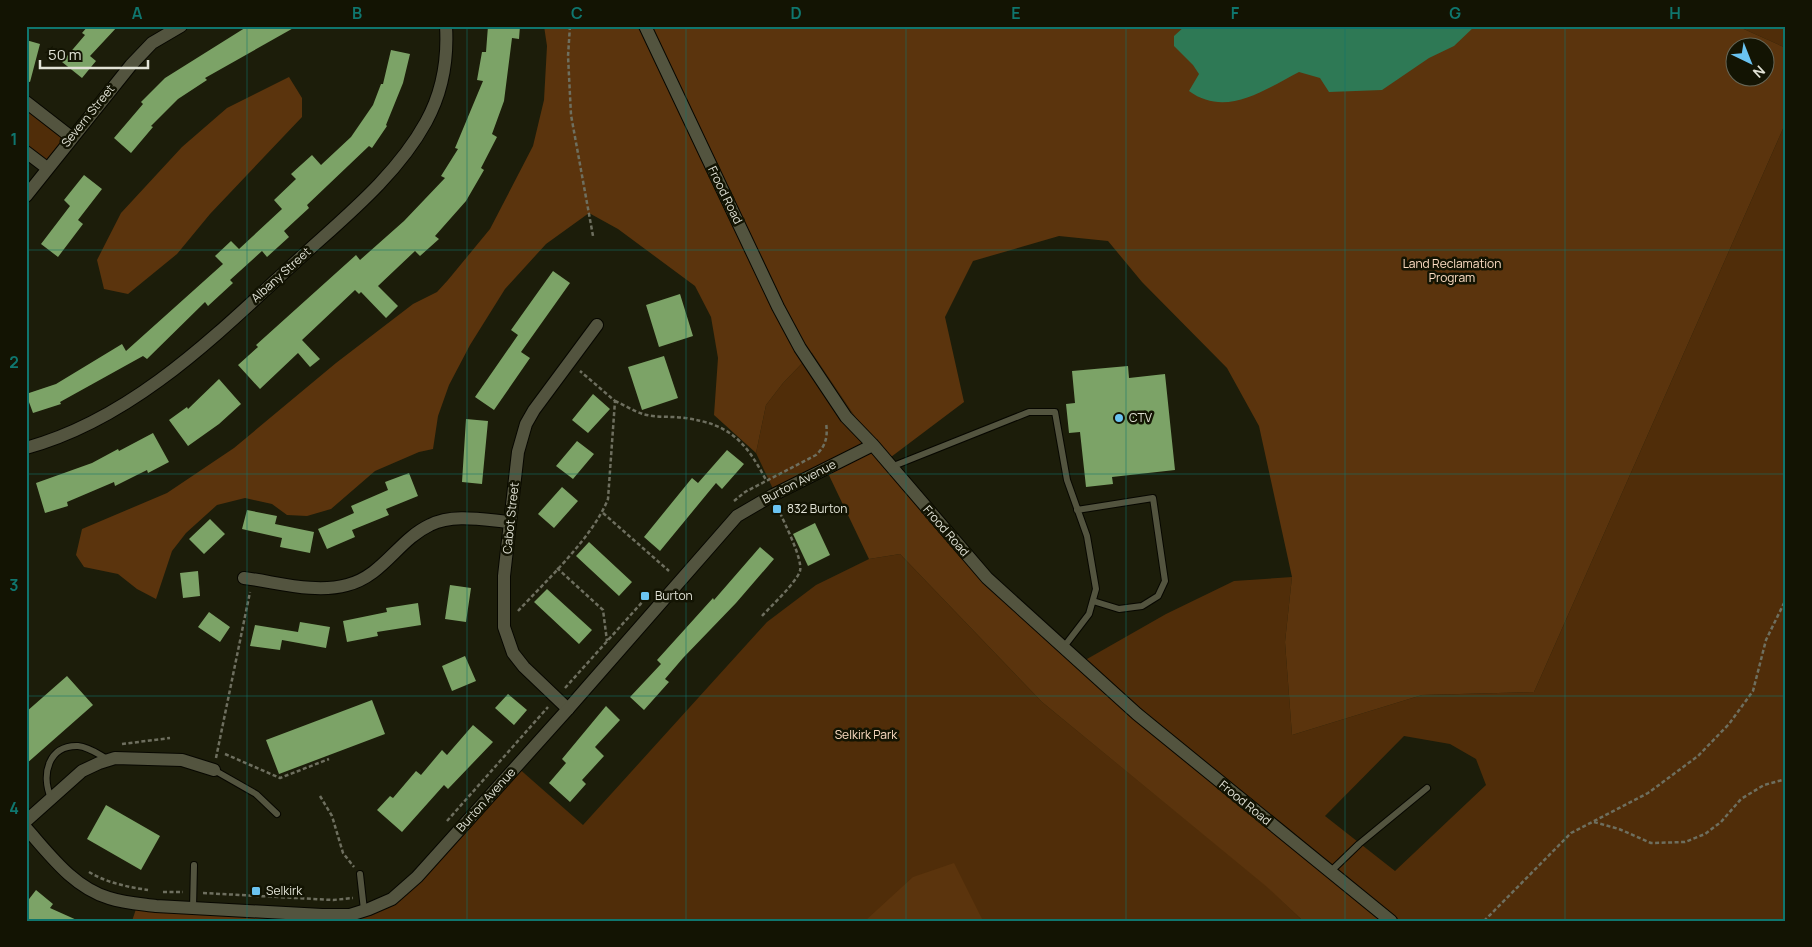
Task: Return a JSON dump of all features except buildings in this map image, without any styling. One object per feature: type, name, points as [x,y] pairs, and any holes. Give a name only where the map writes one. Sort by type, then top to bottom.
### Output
[{"type":"street","name":"Severn Street","points":[[26,196],[71,137],[144,51],[181,26]]},
{"type":"street","name":"Albany Street","points":[[26,448],[81,427],[126,403],[158,382],[245,308],[371,192],[410,148],[436,102],[445,58],[446,26]]},
{"type":"street","name":"Frood Road","points":[[645,26],[800,348],[846,417],[873,445],[987,578],[1062,649],[1225,787],[1391,921]]},
{"type":"street","points":[[26,102],[71,137]]},
{"type":"street","points":[[26,152],[47,168]]},
{"type":"street","name":"Cabot Street","points":[[568,710],[536,680],[513,652],[504,627],[504,576],[518,452],[526,424],[596,325]]},
{"type":"street","name":"Burton Avenue","points":[[26,828],[73,878],[109,898],[124,901],[156,906],[280,917],[341,915],[364,910],[392,899],[417,876],[568,710],[737,516],[773,495],[873,445]]},
{"type":"street","points":[[248,578],[310,588],[346,586],[373,574],[430,524],[467,519],[510,522]]},
{"type":"street","points":[[26,821],[82,771],[108,760],[182,760],[214,770]]},
{"type":"lane","points":[[891,467],[1029,412],[1055,412],[1066,480],[1087,536],[1096,589],[1089,614],[1062,649]]},
{"type":"lane","points":[[1077,510],[1153,498],[1165,581],[1158,596],[1142,606],[1119,609],[1093,601]]},
{"type":"lane","points":[[51,798],[45,776],[49,763],[64,748],[78,746],[91,749],[108,760]]},
{"type":"lane","points":[[214,770],[256,794],[277,814]]},
{"type":"lane","points":[[1330,872],[1359,844],[1427,788]]},
{"type":"lane","points":[[193,908],[194,865]]},
{"type":"lane","points":[[360,874],[364,910]]},
{"type":"path","points":[[570,26],[568,56],[571,115],[593,236]]},
{"type":"path","points":[[569,362],[615,401],[644,414],[686,418],[717,425],[734,436],[752,454],[766,480]]},
{"type":"path","points":[[504,627],[557,568],[602,513],[610,487],[615,401]]},
{"type":"path","points":[[730,505],[746,492],[766,480],[816,455],[822,449],[828,431],[826,423]]},
{"type":"path","points":[[762,616],[796,577],[800,569],[798,556],[773,495]]},
{"type":"path","points":[[602,513],[669,571]]},
{"type":"path","points":[[663,578],[675,565]]},
{"type":"path","points":[[557,568],[603,610],[607,641]]},
{"type":"path","points":[[214,770],[248,578]]},
{"type":"path","points":[[441,828],[651,592]]},
{"type":"path","points":[[1484,921],[1571,833],[1648,793],[1698,756],[1729,724],[1753,691],[1766,640],[1786,599]]},
{"type":"path","points":[[115,745],[154,738],[170,738]]},
{"type":"path","points":[[225,754],[280,778],[329,759]]},
{"type":"path","points":[[1592,822],[1619,829],[1651,843],[1685,842],[1705,834],[1721,822],[1742,799],[1764,785],[1786,779]]},
{"type":"path","points":[[320,796],[332,816],[344,853],[360,874]]},
{"type":"path","points":[[84,869],[97,877],[125,886],[154,891],[333,900],[363,897]]},
{"type":"green space","name":"Land Reclamation Program","points":[[544,26],[1737,26],[1764,38],[1724,38],[1724,88],[1774,88],[1774,43],[1786,48],[1786,122],[1534,692],[1422,695],[1292,735],[1285,642],[1292,577],[1259,426],[1227,368],[1142,282],[1108,241],[1059,236],[973,261],[945,317],[964,402],[887,460],[1040,627],[1392,921],[1303,921],[1267,887],[1042,702],[900,554],[869,559],[825,467],[873,443],[812,353],[783,383],[766,405],[756,453],[714,415],[718,358],[711,317],[695,286],[618,229],[589,213],[546,244],[505,289],[470,345],[449,385],[438,416],[433,449],[419,452],[375,471],[331,509],[307,516],[287,515],[272,504],[245,498],[217,505],[186,533],[172,551],[156,599],[137,589],[118,574],[84,567],[76,555],[82,529],[167,493],[234,448],[336,363],[413,304],[437,292],[490,229],[533,146],[544,100],[547,46]]},
{"type":"green space","points":[[1737,26],[1786,26],[1786,48],[1774,43],[1774,38],[1764,38]]},
{"type":"green space","points":[[289,77],[302,98],[302,117],[210,214],[177,254],[128,294],[104,289],[97,260],[121,213],[182,147],[227,108]]},
{"type":"green space","points":[[26,103],[68,137],[46,166],[26,150]]},
{"type":"green space","points":[[1786,122],[1786,921],[1392,921],[1080,663],[1166,614],[1234,581],[1292,577],[1285,642],[1292,735],[1422,695],[1534,692]],"holes":[[[1404,736],[1450,744],[1476,759],[1486,785],[1395,871],[1325,816]]]},
{"type":"green space","points":[[812,353],[873,443],[775,493],[756,453],[766,405],[783,383]]},
{"type":"green space","name":"Selkirk Park","points":[[900,554],[1042,702],[1268,887],[1303,921],[279,921],[279,911],[350,913],[392,898],[516,766],[583,825],[767,622],[816,585],[869,559]]},
{"type":"green space","points":[[954,863],[983,921],[865,921],[913,877]]},
{"type":"green space","points":[[138,903],[279,911],[279,921],[132,921]]},
{"type":"shaded area","points":[[1185,26],[1475,26],[1454,46],[1429,58],[1382,90],[1329,92],[1320,78],[1299,72],[1259,93],[1231,102],[1217,102],[1203,99],[1189,91],[1199,74],[1193,65],[1174,46],[1174,36]]},
{"type":"place","name":"CTV","points":[[1119,418]]},
{"type":"place","name":"832 Burton","points":[[777,509]]},
{"type":"place","name":"Burton","points":[[645,596]]},
{"type":"place","name":"Selkirk","points":[[256,891]]}]
